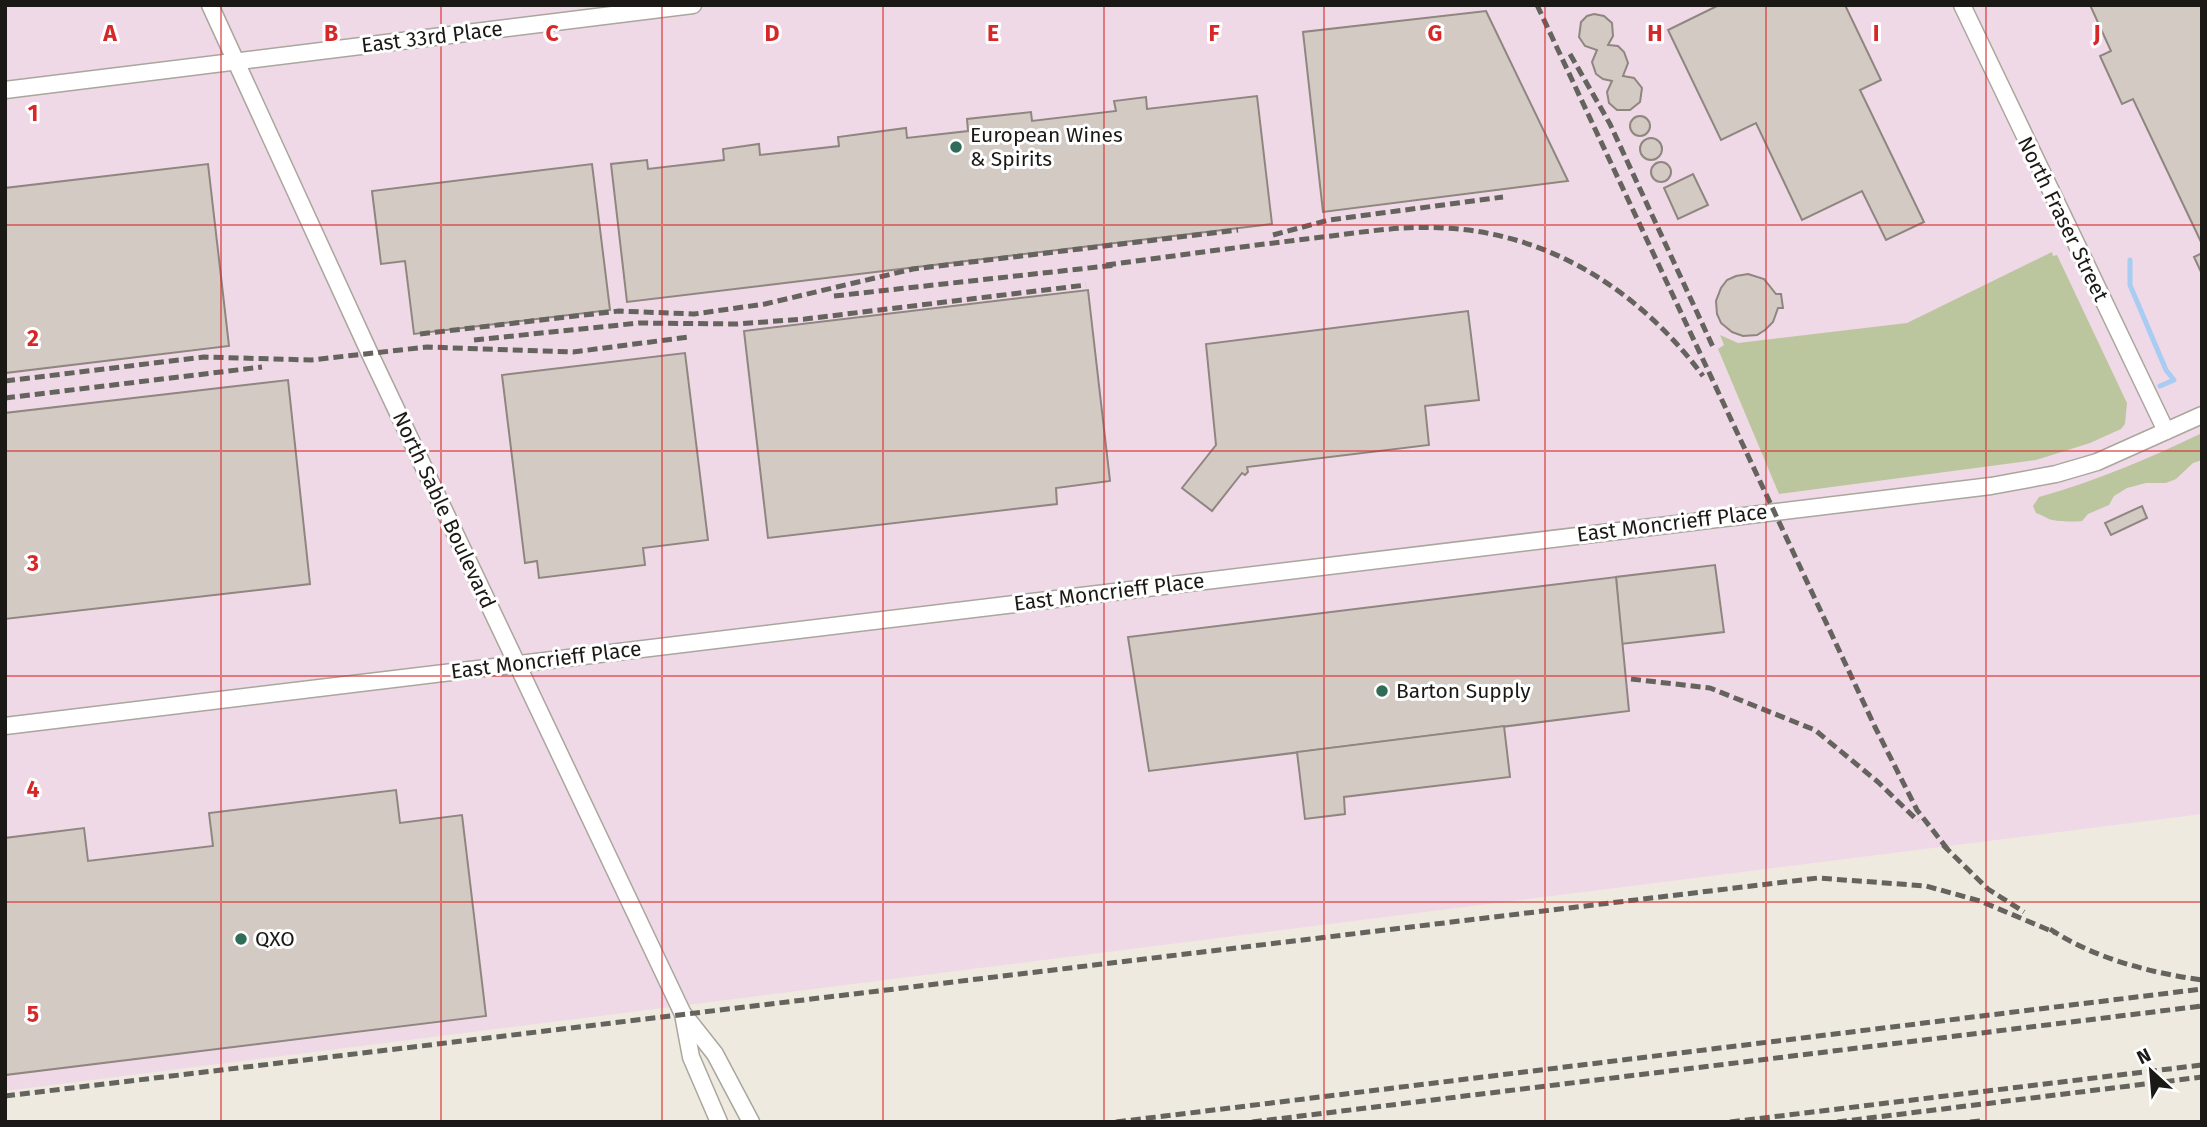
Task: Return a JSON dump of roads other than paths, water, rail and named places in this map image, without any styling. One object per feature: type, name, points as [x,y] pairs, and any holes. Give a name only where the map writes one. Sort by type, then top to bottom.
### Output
[{"type":"street","name":"North Sable Boulevard","points":[[209,5],[370,354],[683,1014],[691,1057],[719,1122]]},
{"type":"street","name":"East 33rd Place","points":[[5,90],[693,5]]},
{"type":"street","name":"North Fraser Street","points":[[1962,5],[2166,431]]},
{"type":"street","name":"East Moncrieff Place","points":[[5,726],[1991,486],[2056,474],[2097,462],[2202,415]]},
{"type":"street","name":"North Sable Boulevard","points":[[683,1014],[703,1036],[720,1062],[751,1122]]},
{"type":"waterway","points":[[2130,260],[2130,285],[2166,370],[2174,380],[2160,386]]},
{"type":"railway","points":[[1537,5],[1875,727],[1917,810],[1949,851]]},
{"type":"railway","points":[[1570,54],[1610,124],[1713,347]]},
{"type":"railway","points":[[1273,235],[1329,220],[1503,197]]},
{"type":"railway","points":[[1106,265],[1392,229],[1427,227],[1483,232],[1520,241],[1590,272],[1651,318],[1703,376]]},
{"type":"railway","points":[[420,334],[619,311],[694,314],[765,304],[913,269],[1238,230]]},
{"type":"railway","points":[[834,296],[1116,265]]},
{"type":"railway","points":[[474,340],[639,323],[737,324],[805,319],[1086,285]]},
{"type":"railway","points":[[5,381],[204,357],[311,360],[427,347],[573,352],[689,337]]},
{"type":"railway","points":[[5,398],[262,367]]},
{"type":"railway","points":[[1631,679],[1710,688],[1815,730],[1878,782],[1918,821]]},
{"type":"railway","points":[[1943,845],[1988,889],[2024,912]]},
{"type":"railway","points":[[5,1096],[1818,878],[1926,886],[1980,901],[2056,933]]},
{"type":"railway","points":[[2050,929],[2085,948],[2123,963],[2202,980]]},
{"type":"railway","points":[[1116,1122],[2202,989]]},
{"type":"railway","points":[[1252,1122],[2202,1006]]},
{"type":"railway","points":[[1730,1122],[2202,1065]]},
{"type":"railway","points":[[1837,1122],[2202,1077]]},
{"type":"railway","points":[[1970,1122],[1980,1121]]},
{"type":"place","name":"European Wines & Spirits","points":[[956,147]]},
{"type":"place","name":"Barton Supply","points":[[1382,691]]},
{"type":"place","name":"QXO","points":[[241,939]]}]
